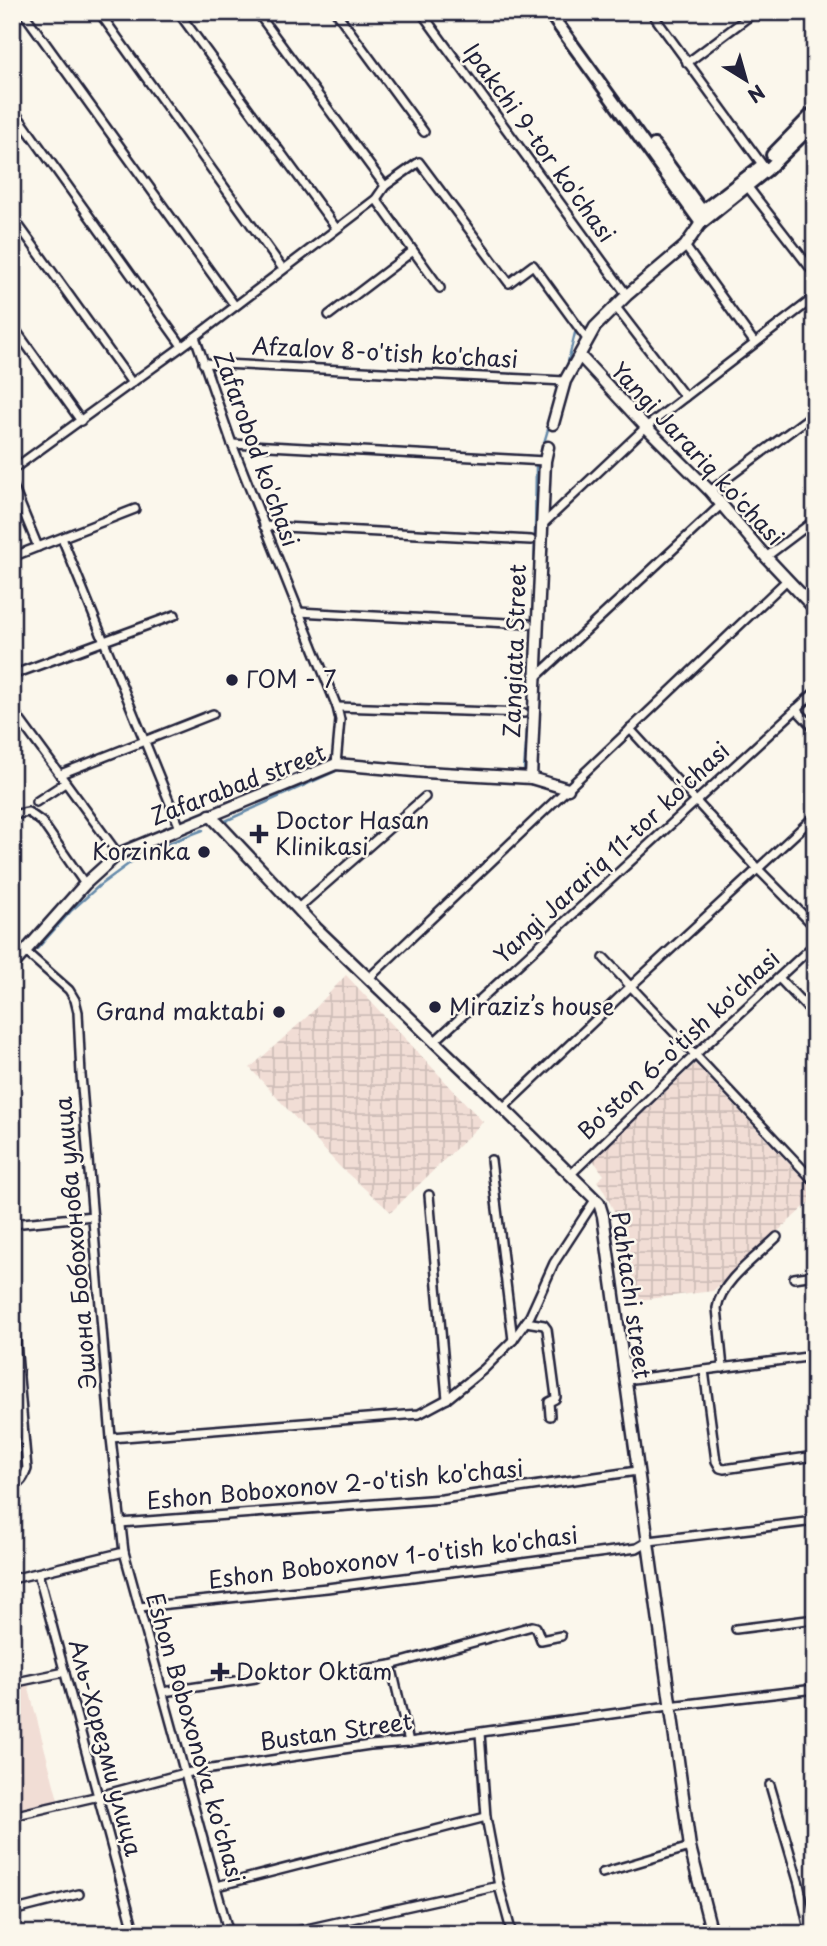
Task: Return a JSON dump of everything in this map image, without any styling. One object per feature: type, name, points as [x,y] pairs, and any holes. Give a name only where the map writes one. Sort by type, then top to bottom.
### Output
[{"type":"main road","points":[[549,12],[702,217]]},
{"type":"main road","points":[[558,12],[702,217]]},
{"type":"main road","points":[[702,217],[747,186],[815,111]]},
{"type":"main road","points":[[702,217],[815,123]]},
{"type":"street","points":[[23,12],[235,306]]},
{"type":"street","points":[[99,12],[284,269]]},
{"type":"street","points":[[178,12],[336,228]]},
{"type":"street","points":[[257,12],[385,186]]},
{"type":"street","points":[[336,12],[424,132]]},
{"type":"street","name":"Ipakchi 9-tor ko'chasi","points":[[421,12],[627,295]]},
{"type":"street","points":[[651,12],[765,167]]},
{"type":"street","points":[[687,63],[755,12]]},
{"type":"street","points":[[12,108],[182,346]]},
{"type":"street","name":"Zafarobod ko'chasi","points":[[336,764],[340,720],[337,707],[232,444],[195,337],[376,199],[385,186],[419,162],[509,283],[533,265],[587,339]]},
{"type":"street","points":[[747,186],[815,274]]},
{"type":"street","points":[[376,199],[440,288]]},
{"type":"street","points":[[12,216],[132,383]]},
{"type":"street","points":[[553,424],[565,381],[595,327],[627,295],[685,247],[702,217]]},
{"type":"street","points":[[685,247],[754,342]]},
{"type":"street","points":[[329,315],[413,251]]},
{"type":"street","points":[[541,525],[646,427],[815,297]]},
{"type":"street","points":[[615,306],[685,397]]},
{"type":"street","points":[[12,325],[82,421]]},
{"type":"street","points":[[12,470],[195,337]]},
{"type":"street","name":"Yangi Jarariq ko'chasi","points":[[580,356],[710,491],[815,609]]},
{"type":"street","name":"Afzalov 8-o'tish ko'chasi","points":[[202,363],[565,381]]},
{"type":"street","points":[[710,491],[815,413]]},
{"type":"street","points":[[232,444],[545,461]]},
{"type":"street","name":"Zangiata Street","points":[[531,778],[541,525],[548,447]]},
{"type":"street","points":[[12,484],[38,547]]},
{"type":"street","points":[[535,678],[722,504]]},
{"type":"street","points":[[12,557],[135,509]]},
{"type":"street","points":[[766,557],[815,520]]},
{"type":"street","points":[[264,526],[531,540]]},
{"type":"street","points":[[62,538],[180,828]]},
{"type":"street","points":[[369,978],[787,580]]},
{"type":"street","points":[[298,612],[528,624]]},
{"type":"street","points":[[12,676],[175,615]]},
{"type":"street","name":"Yangi Jarariq 11-tor ko'chasi","points":[[435,1041],[815,692]]},
{"type":"street","points":[[337,707],[524,713]]},
{"type":"street","points":[[12,709],[118,854]]},
{"type":"street","points":[[796,709],[815,729]]},
{"type":"street","points":[[63,773],[214,714]]},
{"type":"street","points":[[631,729],[757,868],[815,927]]},
{"type":"street","name":"Zafarabad street","points":[[12,965],[85,884],[118,854],[336,764],[531,778],[568,789]]},
{"type":"street","points":[[36,802],[65,783]]},
{"type":"street","points":[[297,909],[425,797]]},
{"type":"street","points":[[12,815],[28,812],[42,822],[85,884]]},
{"type":"street","name":"Pahtachi street","points":[[210,815],[297,909],[570,1174],[595,1200],[603,1216],[690,1847],[712,1934]]},
{"type":"street","points":[[503,1108],[815,816]]},
{"type":"street","name":"Bo'ston 6-o'tish ko'chasi","points":[[570,1174],[815,944]]},
{"type":"street","name":"Эшона Бобохонова улица","points":[[26,951],[69,990],[78,1012],[111,1438],[124,1552]]},
{"type":"street","points":[[604,958],[815,1182]]},
{"type":"street","points":[[779,978],[815,1016]]},
{"type":"street","points":[[491,1160],[513,1340]]},
{"type":"street","points":[[429,1195],[447,1399]]},
{"type":"street","points":[[111,1438],[419,1413],[447,1399],[484,1369],[513,1340],[526,1322],[554,1263],[595,1200]]},
{"type":"street","points":[[12,1224],[93,1216]]},
{"type":"street","points":[[723,1368],[718,1299],[729,1283],[777,1237]]},
{"type":"street","points":[[794,1278],[815,1275]]},
{"type":"street","points":[[12,1298],[27,1469],[24,1478],[12,1486]]},
{"type":"street","points":[[526,1322],[542,1324],[547,1329],[556,1397],[549,1402],[550,1416]]},
{"type":"street","points":[[625,1380],[815,1356]]},
{"type":"street","points":[[704,1370],[716,1461],[720,1468],[815,1456]]},
{"type":"street","name":"Eshon Boboxonov 2-o'tish ko'chasi","points":[[120,1523],[442,1499],[637,1471]]},
{"type":"street","name":"Eshon Boboxonov 1-o'tish ko'chasi","points":[[139,1607],[327,1588],[636,1548],[649,1541],[815,1521]]},
{"type":"street","points":[[12,1579],[124,1552]]},
{"type":"street","name":"Eshon Boboxonova ko'chasi","points":[[124,1552],[229,1934]]},
{"type":"street","name":"Аль-Хорезми улица","points":[[38,1573],[135,1934]]},
{"type":"street","points":[[736,1629],[815,1619]]},
{"type":"street","points":[[360,1670],[391,1665],[532,1626],[536,1627],[541,1640],[561,1636]]},
{"type":"street","points":[[391,1665],[409,1742]]},
{"type":"street","points":[[12,1683],[65,1672]]},
{"type":"street","points":[[163,1692],[256,1678]]},
{"type":"street","name":"Bustаn Street","points":[[12,1816],[186,1773],[370,1745],[815,1689]]},
{"type":"street","points":[[480,1733],[486,1817],[499,1886],[512,1934]]},
{"type":"street","points":[[770,1786],[799,1884],[810,1934]]},
{"type":"street","points":[[217,1886],[486,1817]]},
{"type":"street","points":[[602,1873],[690,1847]]},
{"type":"street","points":[[284,1934],[499,1886]]},
{"type":"street","points":[[12,1911],[79,1894]]},
{"type":"street","points":[[12,1926],[14,1934]]},
{"type":"shaded area","points":[[346,975],[483,1122],[391,1212],[340,1167],[250,1068],[309,1015]]},
{"type":"shaded area","points":[[695,1064],[815,1189],[815,1197],[713,1291],[631,1301],[616,1215],[597,1181],[604,1175],[593,1160]]},
{"type":"shaded area","points":[[28,1685],[58,1800],[16,1809],[12,1802],[12,1688]]},
{"type":"waterway","points":[[566,370],[575,333]]},
{"type":"waterway","points":[[540,456],[549,426]]},
{"type":"waterway","points":[[534,602],[536,465]]},
{"type":"waterway","points":[[456,779],[523,783],[529,706]]},
{"type":"waterway","points":[[221,823],[338,770],[416,776]]},
{"type":"waterway","points":[[159,847],[203,830]]},
{"type":"waterway","points":[[37,949],[72,910],[134,860]]},
{"type":"place","name":"ГОМ - 7","points":[[232,680]]},
{"type":"place","name":"Doctor Hasan Klinikasi","points":[[259,834]]},
{"type":"place","name":"Korzinka","points":[[204,852]]},
{"type":"place","name":"Miraziz’s house","points":[[435,1007]]},
{"type":"place","name":"Grand maktabi","points":[[279,1012]]},
{"type":"place","name":"Doktor Oktam","points":[[220,1672]]}]
